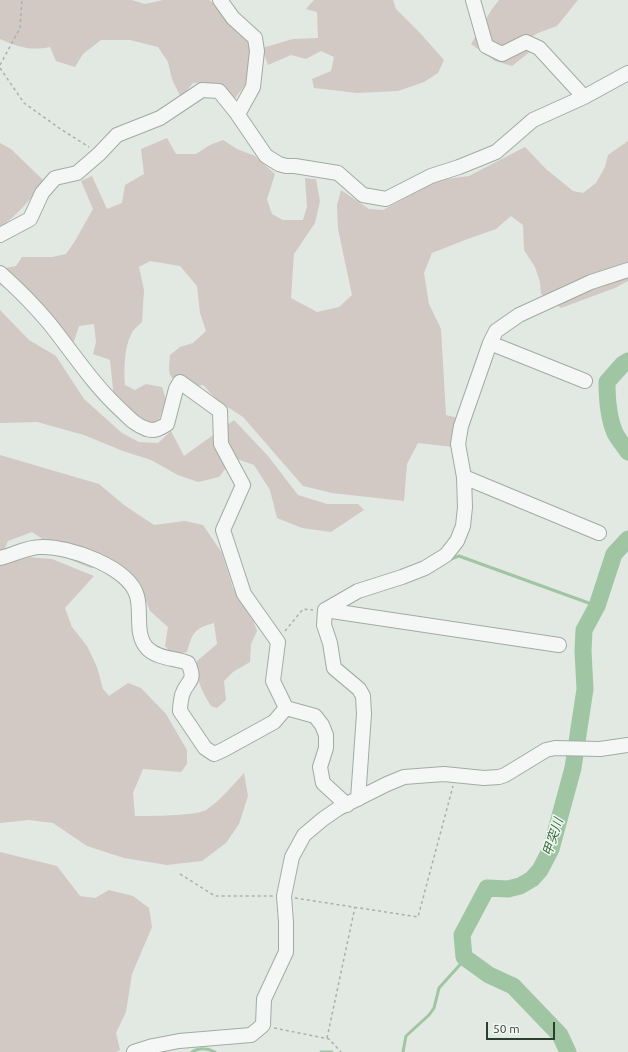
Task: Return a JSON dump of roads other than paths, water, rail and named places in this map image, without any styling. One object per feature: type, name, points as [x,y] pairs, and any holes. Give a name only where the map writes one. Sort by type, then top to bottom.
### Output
[{"type":"street","points":[[220,0],[233,18],[255,38],[257,51],[253,86],[238,114]]},
{"type":"street","points":[[473,0],[486,46],[502,54],[526,42],[539,48],[584,97]]},
{"type":"street","points":[[0,235],[30,219],[42,193],[55,178],[77,173],[99,154],[117,135],[160,118],[202,90],[219,91],[238,114],[266,156],[279,164],[338,173],[362,195],[386,199],[431,176],[459,167],[496,152],[533,120],[584,97],[628,73]]},
{"type":"street","points":[[325,610],[358,591],[425,568],[446,555],[457,541],[463,526],[464,477],[458,444],[461,426],[490,343],[496,331],[519,315],[591,282],[628,270]]},
{"type":"street","points":[[0,273],[28,298],[49,323],[81,367],[111,401],[137,425],[149,430],[157,430],[167,424],[176,389],[180,382],[220,412],[221,444],[243,485],[223,530],[244,594],[278,641],[273,681],[286,708],[314,716],[322,725],[326,736],[326,748],[320,767],[322,783],[352,802]]},
{"type":"street","points":[[490,343],[586,381]]},
{"type":"street","points":[[464,477],[599,533]]},
{"type":"street","points":[[0,558],[28,548],[61,548],[78,552],[102,563],[131,583],[137,595],[140,608],[139,633],[148,649],[161,657],[188,663],[193,673],[190,682],[182,694],[180,711],[205,748],[214,754],[274,722],[286,708]]},
{"type":"street","points":[[325,610],[559,645]]},
{"type":"street","points":[[325,610],[324,625],[334,668],[359,689],[363,696],[364,714],[352,802]]},
{"type":"street","points":[[134,1052],[153,1046],[179,1041],[251,1036],[263,1025],[264,999],[286,952],[284,896],[292,856],[304,835],[323,819],[352,802],[404,777],[438,774],[484,778],[499,777],[505,775],[546,750],[566,748],[584,750],[628,745]]},
{"type":"waterway","name":"甲突川","points":[[628,361],[623,364],[607,382],[608,408],[611,421],[616,435],[628,452]]},
{"type":"waterway","name":"甲突川","points":[[568,1052],[560,1035],[513,986],[489,975],[464,957],[462,935],[487,888],[508,889],[520,886],[532,879],[540,870],[551,849],[573,768],[585,689],[583,651],[584,630],[597,606],[614,554],[628,539]]},
{"type":"waterway","points":[[448,560],[459,556],[597,606]]},
{"type":"waterway","points":[[403,1052],[406,1036],[429,1015],[434,1008],[439,988],[466,958]]},
{"type":"waterway","points":[[192,1052],[198,1049],[215,1052]]},
{"type":"waterway","points":[[321,1052],[332,1052]]}]
